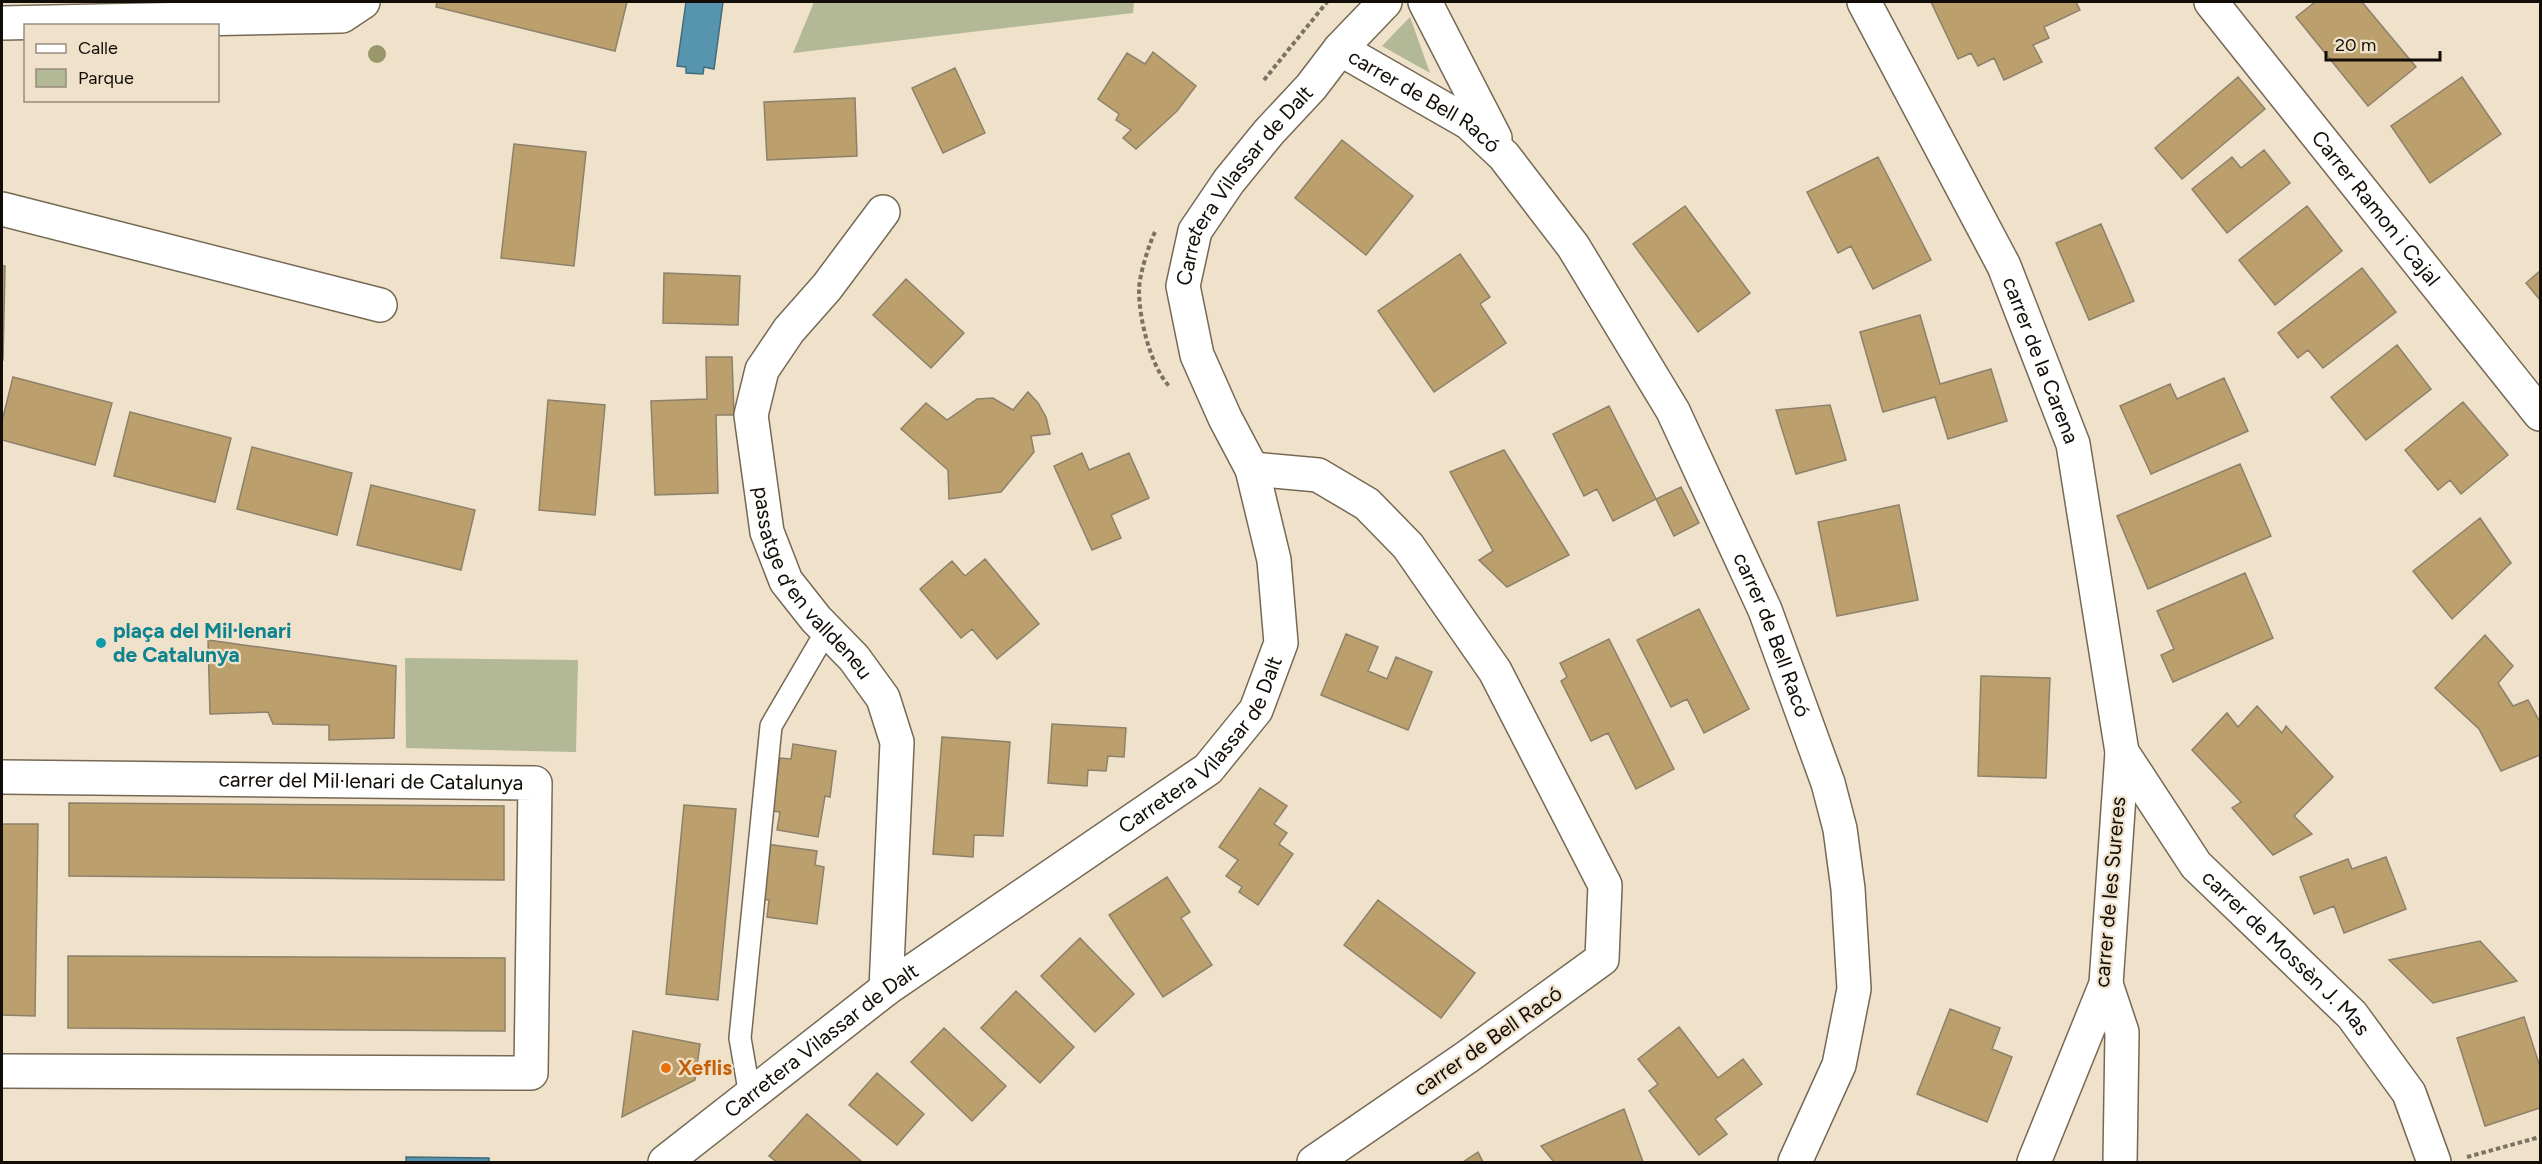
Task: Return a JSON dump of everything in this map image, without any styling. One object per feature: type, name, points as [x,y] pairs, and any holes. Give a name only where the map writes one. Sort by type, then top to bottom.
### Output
[{"type":"street","points":[[2,23],[342,16],[363,2]]},
{"type":"street","name":"Carretera Vilassar de Dalt","points":[[665,1162],[886,989],[1208,769],[1256,710],[1281,643],[1275,560],[1252,470],[1225,418],[1197,355],[1183,286],[1185,275],[1195,231],[1223,189],[1269,132],[1311,87],[1340,49],[1385,2]]},
{"type":"street","name":"carrer de Bell Racó","points":[[1425,2],[1504,156]]},
{"type":"street","name":"carrer de la Carena","points":[[1864,2],[2004,266],[2073,444],[2122,752]]},
{"type":"street","name":"Carrer Ramon i Cajal","points":[[2211,2],[2541,414]]},
{"type":"street","name":"carrer de Bell Racó","points":[[1340,49],[1469,123],[1504,156],[1573,246],[1673,411],[1765,610],[1828,783],[1840,829],[1848,888],[1854,989],[1839,1065],[1795,1162]]},
{"type":"street","points":[[2,209],[380,305]]},
{"type":"street","name":"passatge d'en valldeneu","points":[[883,212],[827,287],[789,330],[762,370],[751,416],[767,532],[786,581],[854,658],[884,698],[897,742],[886,989]]},
{"type":"street","name":"carrer de Bell Racó","points":[[1252,470],[1318,474],[1367,504],[1408,546],[1496,671],[1605,885],[1602,959],[1467,1057],[1314,1162]]},
{"type":"street","name":"carrer de les Sureres","points":[[2034,1162],[2106,984],[2122,752]]},
{"type":"street","name":"carrer de Mossèn J. Mas","points":[[2122,752],[2196,865],[2352,1015],[2409,1093],[2446,1161]]},
{"type":"street","name":"carrer del Mil·lenari de Catalunya","points":[[2,777],[535,783],[531,1073],[2,1071]]},
{"type":"street","points":[[2106,984],[2122,1032],[2120,1162]]},
{"type":"lane","points":[[750,1096],[740,1038],[771,726],[827,630]]},
{"type":"path","points":[[2446,1161],[2541,1137]]},
{"type":"green space","points":[[814,2],[1134,2],[1133,13],[793,53]]},
{"type":"green space","points":[[1410,17],[1430,73],[1382,46]]},
{"type":"green space","points":[[405,658],[578,660],[576,752],[406,748]]},
{"type":"water","points":[[686,2],[723,2],[714,69],[704,67],[703,74],[686,73],[686,67],[677,66]]},
{"type":"water","points":[[406,1157],[489,1158],[489,1162],[406,1162]]},
{"type":"building","points":[[437,2],[627,2],[615,51],[436,7]]},
{"type":"building","points":[[1931,2],[2076,2],[2080,10],[2044,27],[2049,38],[2033,45],[2042,62],[2004,80],[1994,58],[1978,66],[1971,53],[1958,59]]},
{"type":"building","points":[[2315,2],[2362,2],[2416,67],[2368,106],[2296,17]]},
{"type":"building","points":[[1153,52],[1196,86],[1177,111],[1136,149],[1123,138],[1131,130],[1116,120],[1119,114],[1098,99],[1127,53],[1145,64]]},
{"type":"building","points":[[955,68],[985,133],[943,153],[912,88]]},
{"type":"building","points":[[2238,77],[2265,109],[2182,179],[2155,148]]},
{"type":"building","points":[[2462,77],[2501,134],[2430,183],[2391,126]]},
{"type":"building","points":[[855,98],[857,156],[767,160],[764,102]]},
{"type":"building","points":[[1342,140],[1413,196],[1366,255],[1295,198]]},
{"type":"building","points":[[514,144],[586,152],[574,266],[501,258]]},
{"type":"building","points":[[2264,150],[2290,183],[2227,233],[2192,189],[2232,157],[2241,168]]},
{"type":"building","points":[[1878,157],[1931,260],[1873,289],[1851,246],[1838,253],[1807,192]]},
{"type":"building","points":[[1685,206],[1750,293],[1698,332],[1633,244]]},
{"type":"building","points":[[2307,206],[2342,251],[2275,305],[2239,260]]},
{"type":"building","points":[[2101,224],[2134,301],[2089,320],[2056,243]]},
{"type":"building","points":[[1460,254],[1490,297],[1480,304],[1506,343],[1434,392],[1378,311]]},
{"type":"building","points":[[2,266],[5,266],[3,360],[2,360]]},
{"type":"building","points":[[2362,268],[2396,312],[2323,368],[2308,350],[2298,358],[2278,333]]},
{"type":"building","points":[[2540,271],[2540,300],[2526,283]]},
{"type":"building","points":[[664,273],[740,276],[738,325],[663,323]]},
{"type":"building","points":[[906,279],[964,333],[931,368],[873,315]]},
{"type":"building","points":[[1920,315],[1940,384],[1991,369],[2007,421],[1948,439],[1935,397],[1883,412],[1860,332]]},
{"type":"building","points":[[2397,345],[2431,389],[2366,440],[2331,397]]},
{"type":"building","points":[[706,357],[732,357],[734,415],[716,415],[718,493],[655,495],[651,401],[707,399]]},
{"type":"building","points":[[13,377],[112,403],[95,465],[2,440],[2,421]]},
{"type":"building","points":[[2224,378],[2248,431],[2151,474],[2120,406],[2170,384],[2177,399]]},
{"type":"building","points":[[1028,392],[1046,417],[1050,434],[1031,436],[1034,452],[1001,492],[949,499],[948,470],[901,429],[926,403],[947,420],[977,399],[993,398],[1013,410]]},
{"type":"building","points":[[548,400],[605,405],[595,515],[539,510]]},
{"type":"building","points":[[2463,402],[2508,455],[2461,494],[2450,480],[2438,490],[2405,450]]},
{"type":"building","points":[[1830,405],[1846,460],[1796,474],[1776,410]]},
{"type":"building","points":[[1609,406],[1656,499],[1613,521],[1597,489],[1584,496],[1553,434]]},
{"type":"building","points":[[130,412],[231,438],[215,502],[114,476]]},
{"type":"building","points":[[252,447],[352,473],[337,535],[237,509]]},
{"type":"building","points":[[1504,450],[1569,555],[1507,587],[1479,560],[1493,551],[1450,472]]},
{"type":"building","points":[[1082,453],[1089,470],[1129,453],[1149,498],[1111,515],[1121,538],[1092,550],[1054,466]]},
{"type":"building","points":[[2240,464],[2271,536],[2148,589],[2117,516]]},
{"type":"building","points":[[371,485],[475,510],[461,570],[357,545]]},
{"type":"building","points":[[1681,487],[1699,523],[1674,536],[1656,499]]},
{"type":"building","points":[[1899,505],[1918,600],[1837,616],[1818,522]]},
{"type":"building","points":[[2480,518],[2511,563],[2452,619],[2413,571]]},
{"type":"building","points":[[985,559],[1039,624],[997,659],[972,629],[961,638],[920,589],[952,561],[965,576]]},
{"type":"building","points":[[2245,573],[2273,638],[2173,682],[2161,655],[2174,649],[2157,611]]},
{"type":"building","points":[[1699,609],[1749,709],[1704,733],[1687,699],[1671,707],[1637,640]]},
{"type":"building","points":[[1346,634],[1378,647],[1368,671],[1387,679],[1396,657],[1432,672],[1408,730],[1321,695]]},
{"type":"building","points":[[2485,635],[2513,666],[2498,683],[2513,706],[2528,700],[2540,722],[2540,755],[2501,771],[2479,729],[2435,688]]},
{"type":"building","points":[[1609,639],[1674,769],[1636,789],[1608,733],[1591,741],[1561,681],[1567,677],[1560,663]]},
{"type":"building","points":[[208,640],[396,666],[394,738],[329,740],[329,725],[273,724],[268,712],[210,714]]},
{"type":"building","points":[[1981,676],[2050,678],[2046,778],[1978,776]]},
{"type":"building","points":[[2257,706],[2282,733],[2286,726],[2333,777],[2294,816],[2312,834],[2273,855],[2232,808],[2241,802],[2192,750],[2227,713],[2238,727]]},
{"type":"building","points":[[1052,724],[1126,728],[1124,757],[1108,756],[1106,771],[1088,770],[1087,786],[1048,783]]},
{"type":"building","points":[[942,737],[1010,742],[1003,836],[974,835],[973,857],[933,854]]},
{"type":"building","points":[[793,744],[836,751],[830,797],[825,796],[818,837],[777,830],[780,812],[772,811],[780,758],[791,759]]},
{"type":"building","points":[[1260,788],[1287,806],[1274,824],[1287,833],[1279,844],[1293,854],[1258,905],[1239,892],[1242,887],[1226,876],[1238,860],[1219,847]]},
{"type":"building","points":[[69,803],[504,806],[504,880],[69,876]]},
{"type":"building","points":[[684,805],[736,809],[718,1000],[666,994]]},
{"type":"building","points":[[2,824],[38,824],[35,1016],[2,1015]]},
{"type":"building","points":[[766,844],[817,851],[815,865],[824,867],[817,924],[767,917],[769,900],[759,899]]},
{"type":"building","points":[[2386,857],[2406,909],[2344,933],[2334,906],[2314,914],[2300,877],[2348,859],[2352,869]]},
{"type":"building","points":[[1167,877],[1190,912],[1181,918],[1212,965],[1163,997],[1109,915]]},
{"type":"building","points":[[1378,900],[1475,973],[1441,1018],[1344,945]]},
{"type":"building","points":[[1080,938],[1134,994],[1095,1032],[1041,976]]},
{"type":"building","points":[[2480,941],[2517,981],[2433,1003],[2389,960]]},
{"type":"building","points":[[68,956],[505,958],[505,1031],[68,1028]]},
{"type":"building","points":[[1016,991],[1074,1047],[1040,1083],[981,1028]]},
{"type":"building","points":[[1950,1009],[2000,1028],[1992,1049],[2012,1057],[1987,1122],[1917,1094]]},
{"type":"building","points":[[2524,1017],[2540,1067],[2540,1108],[2485,1126],[2457,1038]]},
{"type":"building","points":[[1679,1027],[1718,1078],[1743,1059],[1762,1084],[1715,1119],[1727,1134],[1699,1155],[1649,1091],[1658,1084],[1638,1059]]},
{"type":"building","points":[[944,1028],[1006,1086],[972,1121],[911,1062]]},
{"type":"building","points":[[633,1031],[700,1044],[695,1080],[622,1117]]},
{"type":"building","points":[[877,1073],[924,1114],[897,1145],[849,1105]]},
{"type":"building","points":[[1624,1109],[1643,1162],[1554,1162],[1541,1146]]},
{"type":"building","points":[[807,1114],[862,1162],[777,1162],[769,1156]]},
{"type":"building","points":[[1478,1152],[1483,1162],[1463,1162]]},
{"type":"place","name":"plaça del Mil·lenari de Catalunya","points":[[101,643]]},
{"type":"place","name":"Xeflis","points":[[666,1068]]}]
